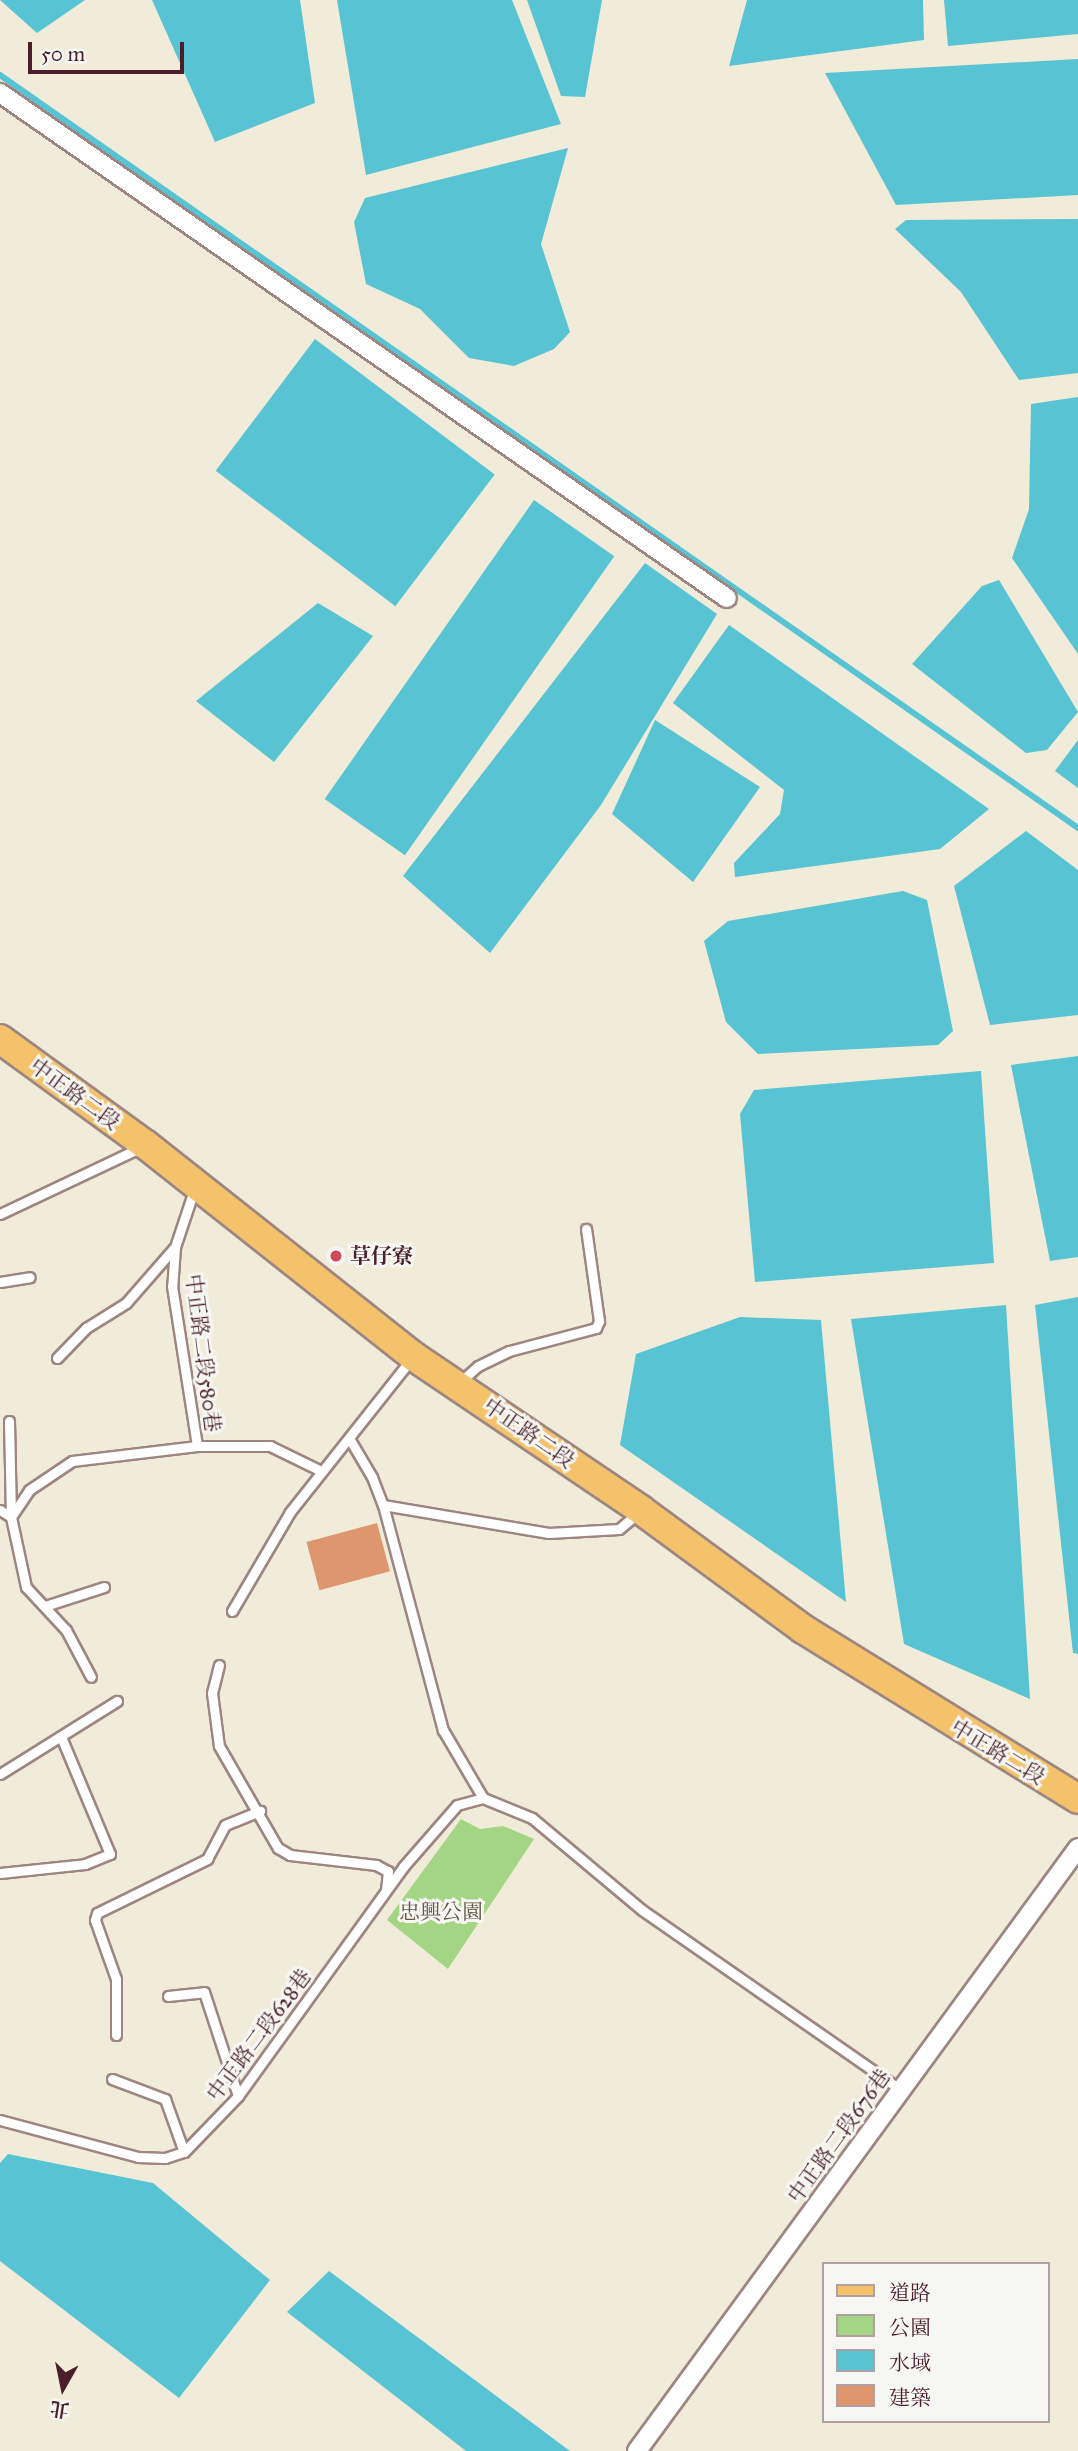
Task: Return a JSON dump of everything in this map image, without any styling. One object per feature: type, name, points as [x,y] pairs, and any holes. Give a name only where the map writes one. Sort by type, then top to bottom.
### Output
[{"type":"main road","name":"中正路二段","points":[[0,1039],[196,1183],[413,1356],[641,1510],[803,1629],[1078,1799]]},
{"type":"street","points":[[0,93],[727,598]]},
{"type":"street","name":"中正路二段676巷","points":[[637,2451],[1078,1848]]},
{"type":"lane","points":[[0,1213],[146,1145]]},
{"type":"lane","name":"中正路二段580巷","points":[[196,1183],[176,1247],[172,1286],[197,1446]]},
{"type":"lane","points":[[458,1384],[478,1366],[509,1350],[596,1328],[599,1321],[586,1229]]},
{"type":"lane","points":[[57,1358],[86,1328],[126,1303],[176,1247]]},
{"type":"lane","points":[[0,1282],[30,1278]]},
{"type":"lane","points":[[232,1611],[290,1512],[413,1356]]},
{"type":"lane","points":[[9,1420],[11,1517],[26,1587],[66,1630],[91,1677]]},
{"type":"lane","points":[[349,1438],[372,1477],[383,1505],[443,1730],[483,1798],[532,1818],[642,1910],[901,2090]]},
{"type":"lane","name":"中正路二段580巷","points":[[11,1517],[29,1490],[62,1464],[197,1446],[280,1448],[321,1471]]},
{"type":"lane","points":[[383,1505],[549,1533],[619,1529],[641,1510]]},
{"type":"lane","points":[[0,1510],[11,1517]]},
{"type":"lane","points":[[45,1606],[104,1587]]},
{"type":"lane","points":[[219,1665],[212,1693],[216,1737],[222,1754],[260,1811],[283,1853],[376,1865],[388,1871],[385,1894]]},
{"type":"lane","points":[[0,1774],[117,1700]]},
{"type":"lane","points":[[0,1872],[85,1864],[110,1854],[61,1737]]},
{"type":"lane","name":"中正路二段628巷","points":[[184,2152],[238,2096],[385,1894],[457,1805],[483,1798]]},
{"type":"lane","points":[[116,2035],[116,1979],[96,1920],[97,1913],[207,1859],[225,1825],[260,1811]]},
{"type":"lane","points":[[168,1996],[204,1992],[238,2096]]},
{"type":"lane","points":[[0,2120],[138,2157],[165,2158],[184,2152],[165,2099],[113,2079]]},
{"type":"green space","name":"忠興公園","points":[[461,1819],[480,1829],[503,1826],[534,1839],[448,1969],[387,1920]]},
{"type":"water","points":[[0,0],[85,0],[37,33]]},
{"type":"water","points":[[152,0],[300,0],[315,103],[215,142]]},
{"type":"water","points":[[337,0],[512,0],[561,124],[366,175]]},
{"type":"water","points":[[527,0],[602,0],[585,97],[561,96]]},
{"type":"water","points":[[747,0],[923,0],[924,40],[729,66]]},
{"type":"water","points":[[944,0],[1078,0],[1078,34],[948,46]]},
{"type":"water","points":[[1078,59],[1078,195],[896,205],[825,73]]},
{"type":"water","points":[[568,148],[541,244],[570,332],[554,349],[514,366],[469,358],[420,309],[366,284],[354,222],[365,198]]},
{"type":"water","points":[[1078,219],[1078,373],[1019,380],[961,292],[895,229],[906,220]]},
{"type":"water","points":[[315,339],[495,474],[395,606],[216,471]]},
{"type":"water","points":[[1078,397],[1078,654],[1012,558],[1029,509],[1031,404]]},
{"type":"water","points":[[534,500],[614,556],[405,855],[325,799]]},
{"type":"water","points":[[645,563],[717,614],[601,805],[490,953],[403,876]]},
{"type":"water","points":[[999,580],[1078,712],[1047,750],[1026,753],[912,664],[982,586]]},
{"type":"water","points":[[318,603],[373,636],[274,762],[196,701]]},
{"type":"water","points":[[729,625],[989,809],[940,849],[735,877],[734,863],[780,814],[784,790],[673,703]]},
{"type":"water","points":[[655,720],[760,787],[693,882],[612,814]]},
{"type":"water","points":[[1078,740],[1078,788],[1055,771]]},
{"type":"water","points":[[1026,831],[1078,870],[1078,1015],[990,1025],[954,886]]},
{"type":"water","points":[[903,891],[927,900],[953,1031],[938,1045],[758,1054],[726,1022],[704,941],[728,921]]},
{"type":"water","points":[[1078,1056],[1078,1257],[1050,1261],[1011,1065]]},
{"type":"water","points":[[981,1071],[994,1263],[755,1282],[740,1114],[754,1090]]},
{"type":"water","points":[[1078,1297],[1078,1654],[1073,1653],[1035,1305]]},
{"type":"water","points":[[1006,1305],[1030,1699],[904,1644],[851,1319]]},
{"type":"water","points":[[740,1317],[821,1320],[846,1602],[620,1445],[636,1354]]},
{"type":"water","points":[[8,2154],[153,2183],[270,2280],[179,2398],[0,2261],[0,2163]]},
{"type":"water","points":[[329,2271],[570,2451],[466,2451],[287,2312]]},
{"type":"building","points":[[377,1523],[390,1571],[319,1590],[306,1542]]},
{"type":"waterway","points":[[0,75],[1078,828]]},
{"type":"place","name":"草仔寮","points":[[336,1256]]}]
